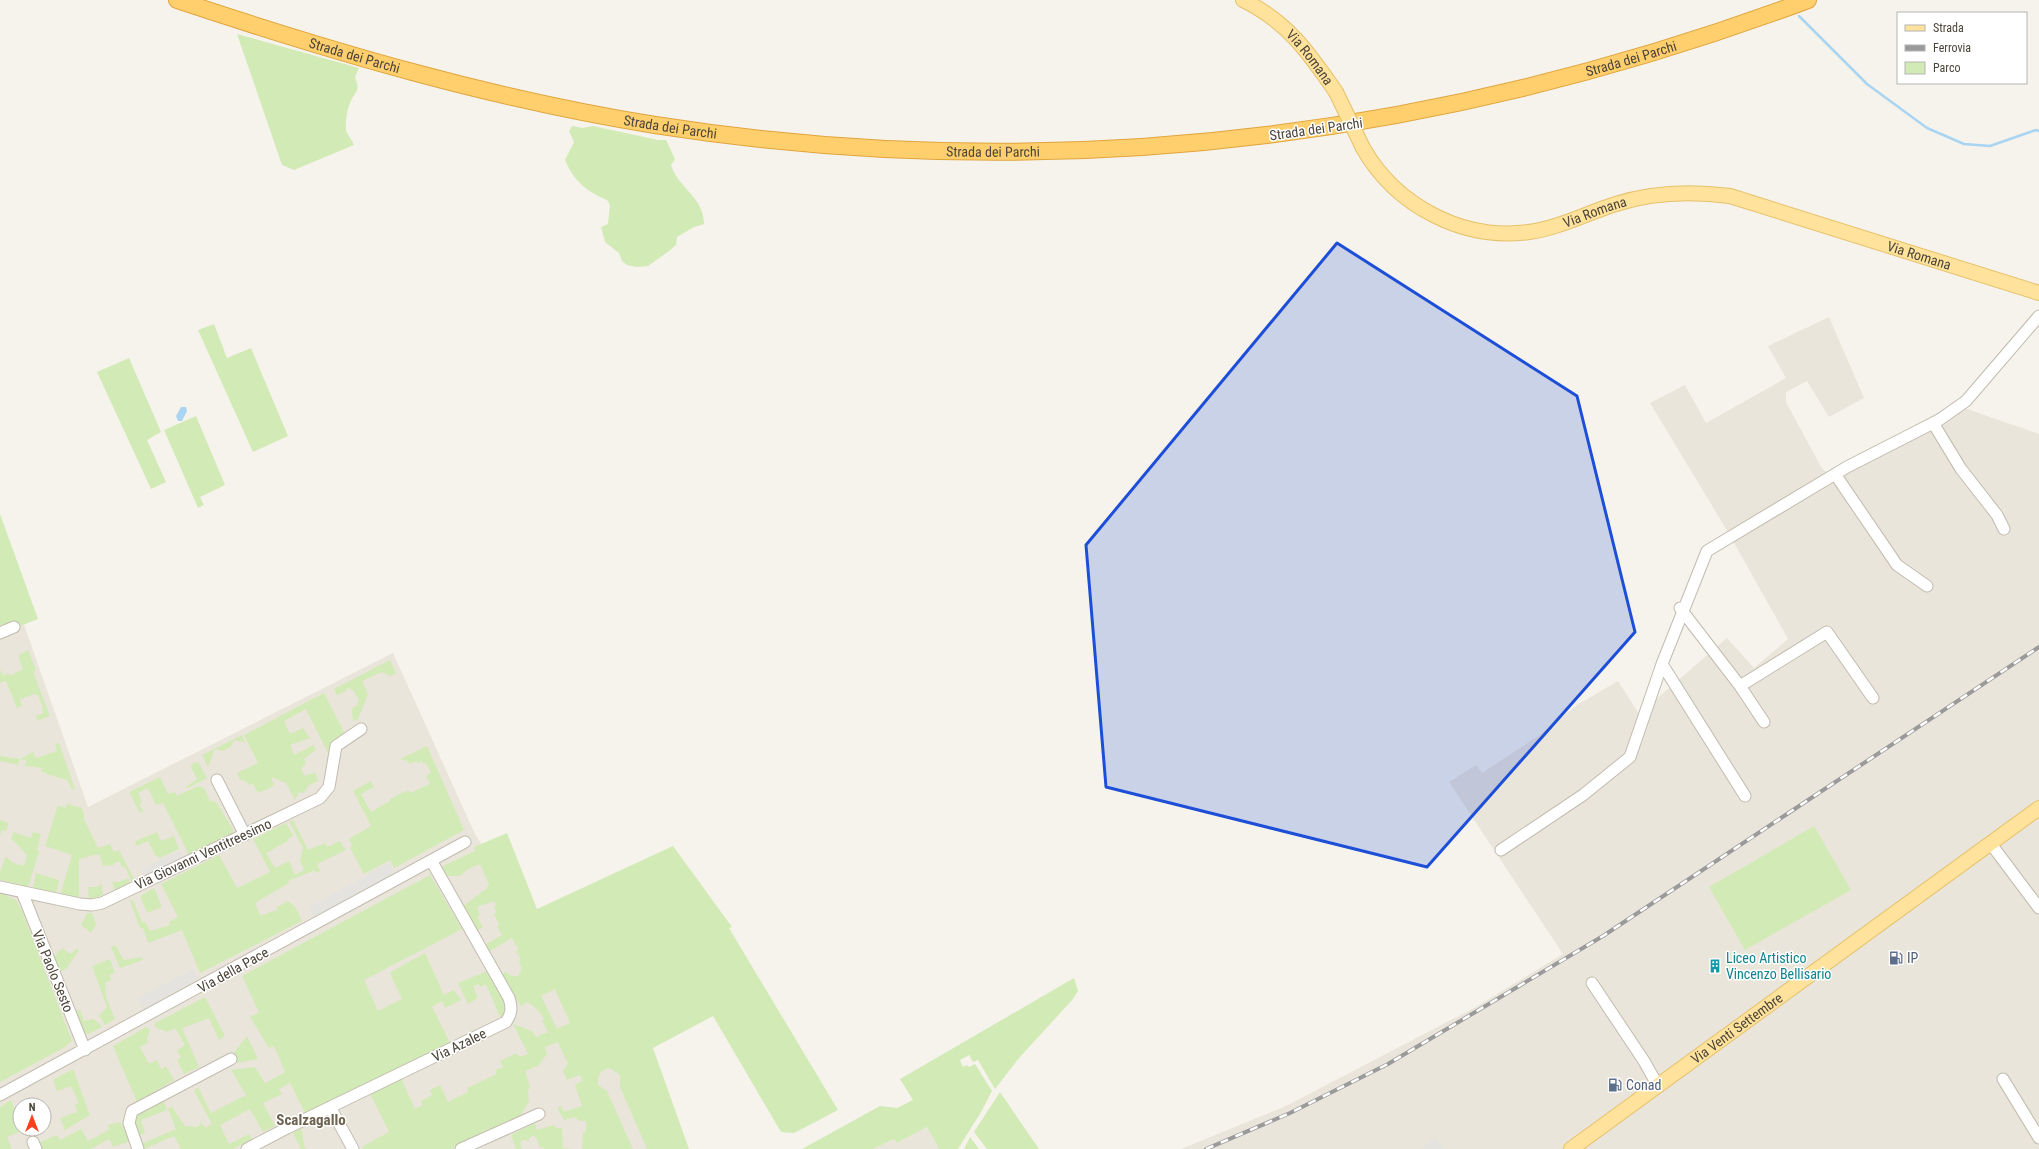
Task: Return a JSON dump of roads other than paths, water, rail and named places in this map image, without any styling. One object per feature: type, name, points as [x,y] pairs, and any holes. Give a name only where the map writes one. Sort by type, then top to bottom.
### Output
[{"type":"highway","name":"Strada dei Parchi","points":[[177,0],[310,43],[407,71],[512,97],[607,116],[698,131],[815,144],[902,150],[982,152],[1056,152],[1186,144],[1302,132],[1398,116],[1522,90],[1615,65],[1708,36],[1808,0]]},
{"type":"highway","name":"Strada dei Parchi","points":[[211,0],[408,60],[496,82],[610,106],[719,123],[822,134],[919,140],[1014,141],[1119,138],[1215,131],[1304,120],[1396,106],[1519,80],[1595,60],[1680,34],[1777,0]]},
{"type":"main road","name":"Via Romana","points":[[1243,0],[1256,6],[1280,23],[1304,46],[1336,92],[1371,162],[1395,189],[1424,211],[1452,224],[1485,232],[1529,232],[1641,197],[1674,193],[1703,193],[1730,196],[2039,293]]},
{"type":"main road","name":"Via Venti Settembre","points":[[1571,1149],[2039,808]]},
{"type":"street","points":[[1501,850],[1583,795],[1630,757],[1681,609],[1707,551],[1834,474],[1933,423],[1966,400],[2039,316]]},
{"type":"street","points":[[1933,423],[1962,469],[1997,515],[2004,529]]},
{"type":"street","points":[[1834,474],[1897,565],[1927,586]]},
{"type":"street","points":[[1681,609],[1740,686],[1764,722]]},
{"type":"street","points":[[0,633],[14,627]]},
{"type":"street","points":[[1740,686],[1827,632],[1873,698]]},
{"type":"street","points":[[1662,664],[1745,796]]},
{"type":"street","name":"Via Giovanni Ventitreesimo","points":[[0,886],[80,904],[97,904],[245,835],[313,802],[324,795],[329,787],[336,746],[361,729]]},
{"type":"street","points":[[217,780],[245,835]]},
{"type":"street","name":"Via della Pace","points":[[0,1095],[432,862],[465,842]]},
{"type":"street","points":[[1991,844],[2039,908]]},
{"type":"street","name":"Via Azalee","points":[[247,1149],[330,1107],[500,1026],[506,1022],[511,1015],[512,1006],[508,998],[432,862]]},
{"type":"street","name":"Via Paolo Sesto","points":[[22,892],[85,1050]]},
{"type":"street","points":[[1592,983],[1644,1061],[1658,1086]]},
{"type":"street","points":[[138,1149],[129,1124],[132,1111],[231,1060]]},
{"type":"street","points":[[2003,1079],[2039,1138]]},
{"type":"street","points":[[330,1107],[353,1149]]},
{"type":"street","points":[[461,1149],[539,1114]]},
{"type":"water","points":[[181,407],[186,407],[187,411],[182,421],[178,421],[176,416]]},
{"type":"waterway","points":[[1799,16],[1867,84],[1927,128],[1964,144],[1990,146],[2036,130],[2039,131]]},
{"type":"railway","points":[[1206,1149],[1290,1113],[1388,1064],[1603,936],[2039,647]]},
{"type":"place","name":"IP","points":[[1896,958]]},
{"type":"place","name":"Liceo Artistico Vincenzo Bellisario","points":[[1715,966]]},
{"type":"place","name":"Conad","points":[[1615,1085]]},
{"type":"district","name":"Scalzagallo","points":[[311,1120]]}]
